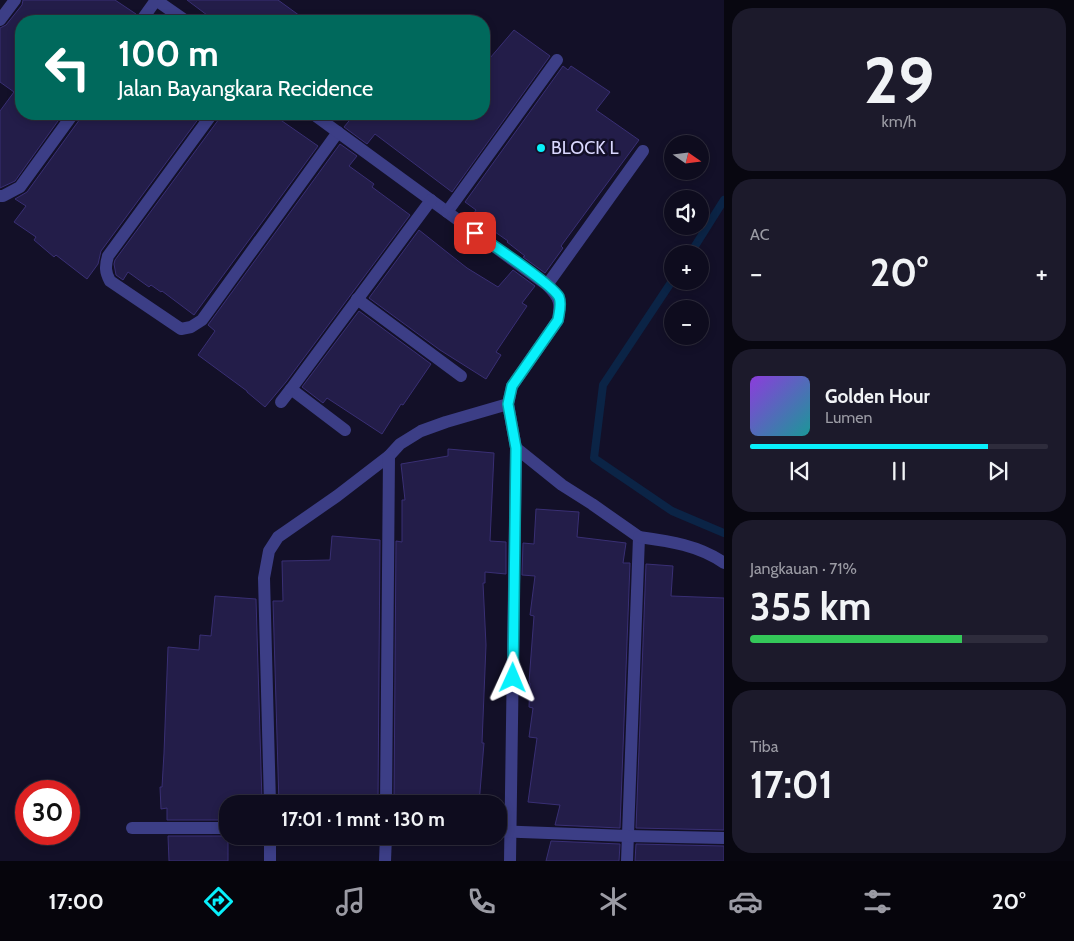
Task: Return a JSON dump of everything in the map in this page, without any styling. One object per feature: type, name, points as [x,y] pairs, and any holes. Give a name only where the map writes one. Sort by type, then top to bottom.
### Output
[{"type":"street","points":[[0,20],[15,0]]},
{"type":"street","points":[[145,15],[156,0],[177,15]]},
{"type":"street","points":[[447,212],[557,60]]},
{"type":"street","points":[[0,196],[4,196],[20,187],[69,120]]},
{"type":"street","points":[[208,120],[108,256],[106,263],[106,273],[110,281],[181,328],[191,327],[202,320],[338,132]]},
{"type":"street","points":[[321,120],[547,285],[558,297],[560,308],[558,320],[512,386],[508,404],[516,448],[510,861]]},
{"type":"street","points":[[547,285],[642,151]]},
{"type":"street","points":[[281,402],[431,200]]},
{"type":"street","points":[[357,299],[461,376]]},
{"type":"street","points":[[291,389],[345,430]]},
{"type":"street","points":[[270,795],[264,578],[269,551],[278,537],[337,496],[389,456],[400,444],[421,431],[508,404]]},
{"type":"street","points":[[516,448],[562,485],[639,537],[668,541],[695,548],[708,553],[724,563]]},
{"type":"street","points":[[386,795],[389,456]]},
{"type":"street","points":[[627,861],[639,537]]},
{"type":"street","points":[[132,828],[219,828]]},
{"type":"street","points":[[507,832],[724,838]]},
{"type":"street","points":[[270,845],[270,861]]},
{"type":"street","points":[[385,861],[386,845]]},
{"type":"building","points":[[23,0],[115,0],[136,14],[15,15],[15,120],[59,120],[15,181],[0,188],[0,111],[14,92],[0,82],[0,28],[6,25],[22,5]]},
{"type":"building","points":[[187,0],[278,0],[299,15],[207,15]]},
{"type":"building","points":[[514,30],[550,56],[452,192],[375,134],[367,144],[344,127],[350,120],[490,120],[490,58]]},
{"type":"building","points":[[563,66],[568,70],[571,66],[610,92],[596,110],[639,140],[561,246],[563,248],[545,273],[523,257],[525,256],[508,241],[472,216],[476,210],[465,202]]},
{"type":"building","points":[[79,120],[198,120],[101,251],[98,264],[87,279],[56,255],[54,257],[34,240],[36,237],[14,222],[26,206],[15,199],[27,192]]},
{"type":"building","points":[[218,120],[281,120],[318,146],[194,315],[162,291],[151,285],[149,287],[128,272],[123,280],[116,275],[115,260]]},
{"type":"building","points":[[340,144],[357,156],[349,166],[374,184],[372,187],[410,215],[286,382],[265,407],[247,391],[198,355],[215,331],[208,325]]},
{"type":"building","points":[[419,230],[467,268],[498,287],[513,270],[535,286],[522,303],[527,306],[496,352],[501,355],[486,379],[440,350],[369,298]]},
{"type":"building","points":[[359,311],[431,364],[403,405],[401,404],[382,434],[327,398],[323,403],[302,387]]},
{"type":"building","points":[[448,449],[494,453],[490,541],[506,542],[506,574],[485,572],[485,583],[483,583],[486,645],[482,743],[484,743],[480,795],[394,795],[396,541],[402,542],[402,500],[405,500],[401,464],[448,456]]},
{"type":"building","points":[[536,509],[579,512],[577,537],[626,543],[623,563],[630,563],[620,828],[555,825],[560,805],[528,802],[537,738],[529,737],[533,708],[529,707],[529,682],[534,616],[530,615],[535,576],[522,575],[523,543],[534,544]]},
{"type":"building","points":[[332,536],[380,540],[378,795],[279,795],[273,601],[283,601],[282,561],[330,560]]},
{"type":"building","points":[[646,564],[673,566],[671,596],[724,598],[724,830],[636,828]]},
{"type":"building","points":[[215,596],[256,599],[262,795],[219,795],[219,820],[167,820],[167,808],[161,809],[160,787],[162,787],[164,753],[168,647],[199,650],[200,635],[211,636]]},
{"type":"building","points":[[168,836],[219,836],[219,845],[228,845],[228,861],[169,861]]},
{"type":"building","points":[[551,841],[620,844],[619,861],[546,861]]},
{"type":"building","points":[[636,844],[724,846],[724,861],[635,861]]},
{"type":"waterway","points":[[696,245],[724,200]]},
{"type":"waterway","points":[[666,290],[603,385],[594,458],[672,511],[724,533]]},
{"type":"place","name":"BLOCK L","points":[[541,148]]},
{"type":"route","points":[[475,233],[547,285],[558,297],[560,308],[558,320],[512,386],[508,404],[516,448],[513,678]]}]
